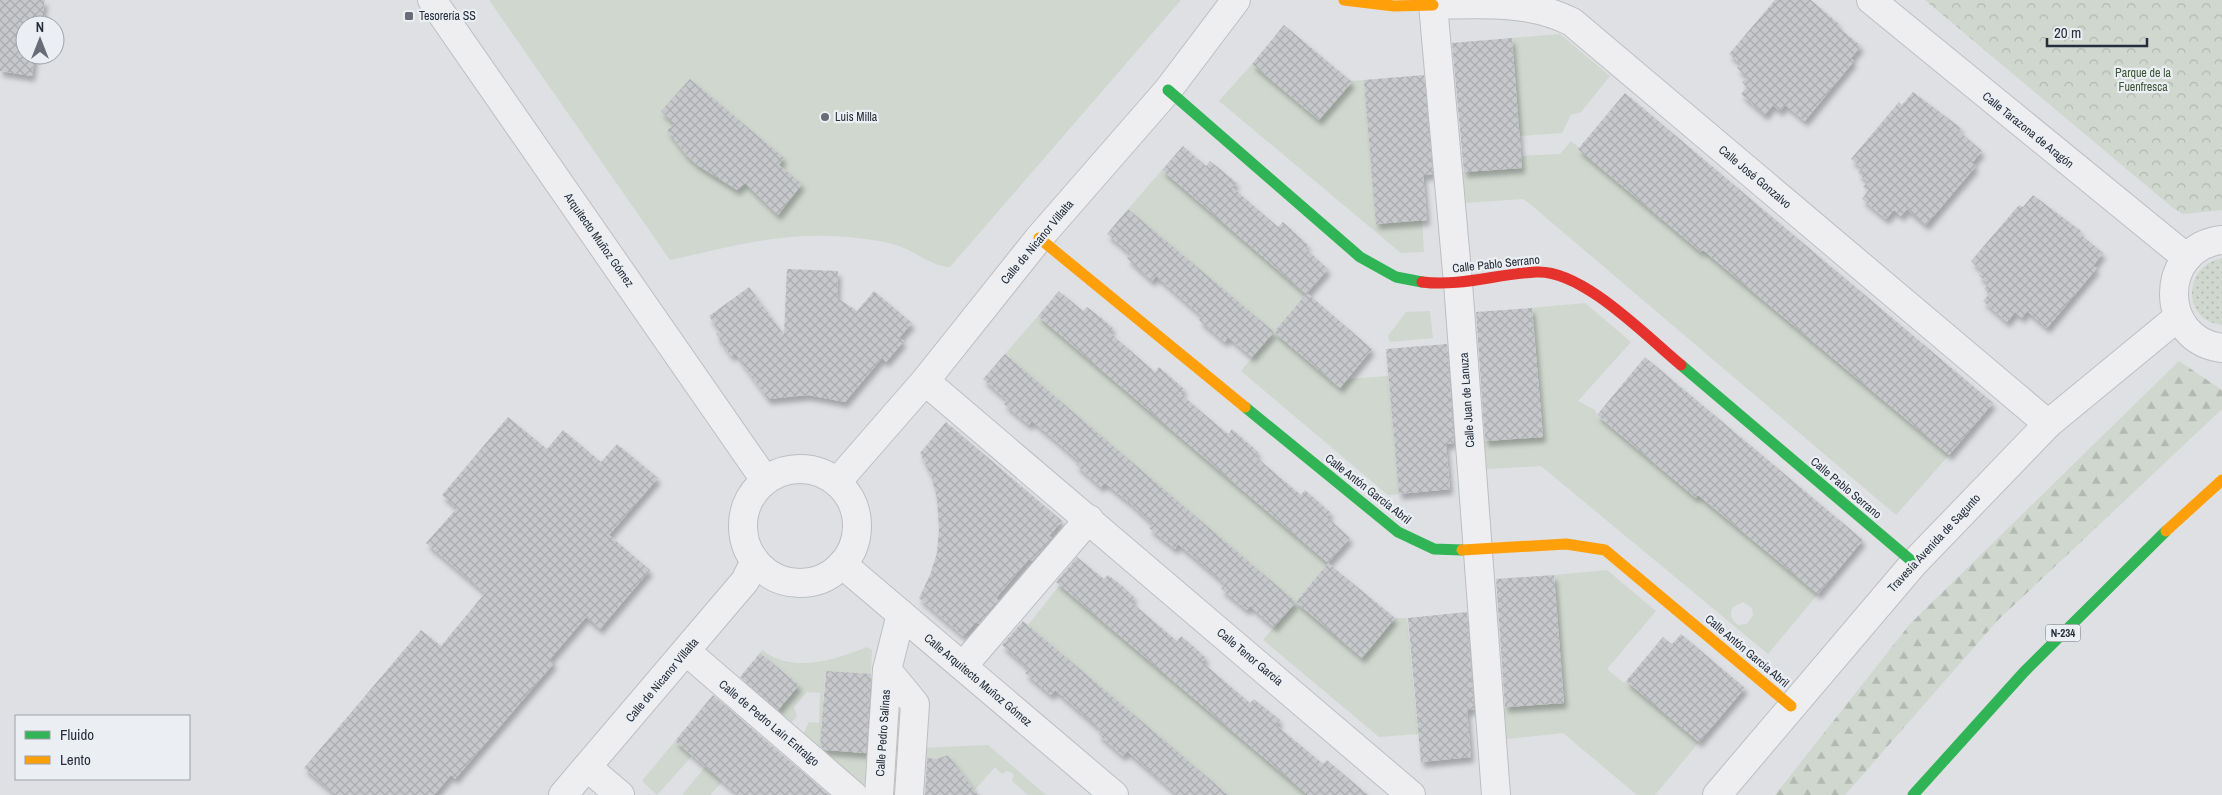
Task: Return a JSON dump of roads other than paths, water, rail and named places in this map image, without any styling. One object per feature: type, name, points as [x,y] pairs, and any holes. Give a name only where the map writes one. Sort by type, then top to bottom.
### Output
[{"type":"main road","points":[[1344,0],[1394,6],[1433,5]]},
{"type":"main road","name":"Calle Pablo Serrano","points":[[1168,90],[1360,257],[1381,272],[1401,279],[1426,283],[1458,283],[1538,272],[1554,273],[1572,280],[1616,310],[1914,563]]},
{"type":"main road","name":"Calle Antón García Abril","points":[[1039,238],[1398,532],[1434,549],[1478,550],[1565,544],[1606,550],[1791,706]]},
{"type":"main road","name":"N-234","points":[[1913,795],[1998,701],[2100,594],[2222,480]]},
{"type":"street","name":"Arquitecto Muñoz Gómez","points":[[432,0],[766,480]]},
{"type":"street","name":"Calle de Nicanor Villalta","points":[[837,482],[925,380],[1039,238],[1168,90],[1236,0]]},
{"type":"street","name":"Calle Tarazona de Aragón","points":[[1870,0],[2187,258]]},
{"type":"street","name":"Calle José Gonzalvo","points":[[1433,5],[1514,4],[1555,12],[1572,22],[2048,424]]},
{"type":"street","name":"Calle Juan de Lanuza","points":[[1433,5],[1458,283],[1496,795]]},
{"type":"street","points":[[2222,240],[2200,247],[2187,258],[2178,271],[2174,287],[2174,302],[2178,317],[2188,332],[2203,343],[2222,348]]},
{"type":"street","name":"Travesía Avenida de Sagunto","points":[[1717,795],[1914,563],[2048,424],[2178,317]]},
{"type":"street","name":"Calle Tenor García","points":[[925,380],[1411,795]]},
{"type":"street","points":[[795,469],[821,473],[837,482],[851,500],[857,518],[856,536],[850,554],[842,564],[822,578],[804,583],[786,580],[768,573],[755,561],[746,544],[743,526],[746,508],[754,493],[766,480],[780,473],[795,469]]},
{"type":"street","points":[[963,666],[1089,519]]},
{"type":"street","name":"Calle de Nicanor Villalta","points":[[563,795],[746,581],[755,561]]},
{"type":"street","name":"Calle Arquitecto Muñoz Gómez","points":[[842,564],[1114,795]]},
{"type":"street","name":"Calle Pedro Salinas","points":[[879,795],[887,670],[901,614]]},
{"type":"street","name":"Calle de Pedro Laín Entralgo","points":[[686,652],[854,795]]},
{"type":"street","name":"Calle Pedro Salinas","points":[[887,670],[915,704],[909,795]]},
{"type":"street","points":[[587,768],[620,795]]},
{"type":"place","name":"Tesorería SS","points":[[409,16]]},
{"type":"place","name":"Luis Milla","points":[[825,117]]},
{"type":"park label","name":"Parque de la Fuenfresca","points":[[2143,80]]}]
